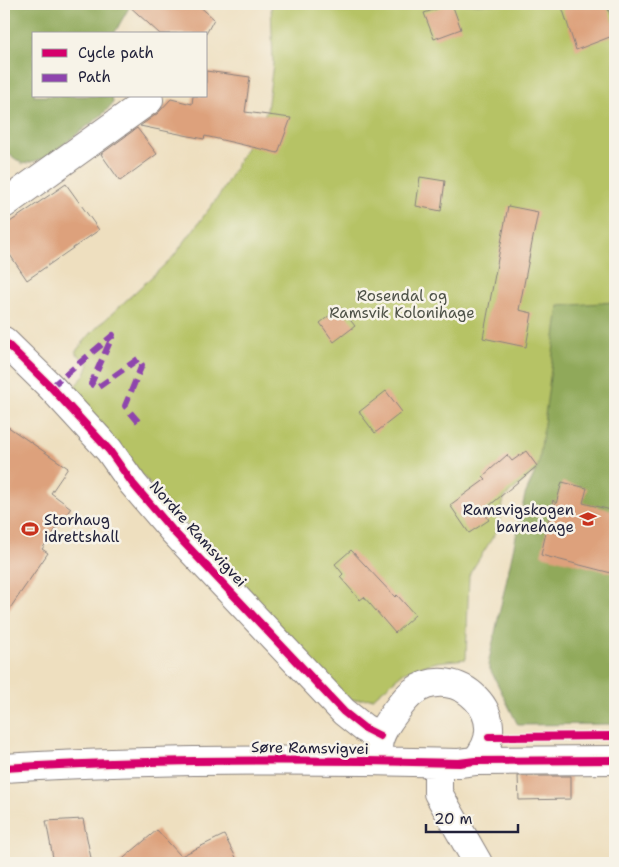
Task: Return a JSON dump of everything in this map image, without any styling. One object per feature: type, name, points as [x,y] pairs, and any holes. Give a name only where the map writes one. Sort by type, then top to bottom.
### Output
[{"type":"street","points":[[4,204],[149,100]]},
{"type":"street","name":"Nordre Ramsvigvei","points":[[4,341],[109,450],[133,484],[174,532],[344,712],[364,728],[380,736]]},
{"type":"street","name":"Søre Ramsvigvei","points":[[4,768],[142,762],[297,760],[382,763],[470,763],[475,760],[489,738],[487,714],[475,697],[456,685],[428,684],[412,692],[388,722],[380,736],[378,751],[382,763]]},
{"type":"street","name":"Søre Ramsvigvei","points":[[475,760],[615,760]]},
{"type":"street","points":[[438,763],[438,793],[478,863]]},
{"type":"green space","points":[[4,4],[131,4],[115,32],[32,32],[32,98],[112,98],[113,103],[103,114],[46,158],[23,164],[4,151]]},
{"type":"green space","name":"Rosendal og Ramsvik Kolonihage","points":[[271,4],[615,4],[615,414],[576,435],[504,498],[498,529],[469,575],[466,659],[437,662],[404,672],[373,698],[350,700],[315,666],[82,409],[72,389],[85,375],[89,364],[75,352],[93,331],[173,257],[221,193],[267,110],[273,63]]},
{"type":"green space","points":[[615,302],[615,724],[518,725],[488,665],[525,495],[539,463],[559,306]]},
{"type":"building","points":[[127,4],[197,4],[214,19],[207,32],[158,32]]},
{"type":"building","points":[[452,4],[461,29],[434,39],[424,13]]},
{"type":"building","points":[[561,4],[606,4],[615,27],[615,35],[576,50]]},
{"type":"building","points":[[208,71],[250,77],[245,112],[291,118],[278,153],[205,136],[204,139],[140,126],[158,113],[171,99],[192,104],[193,98],[208,98]]},
{"type":"building","points":[[137,128],[157,154],[120,181],[101,154]]},
{"type":"building","points":[[420,177],[445,181],[441,211],[416,206]]},
{"type":"building","points":[[66,184],[99,230],[27,280],[4,246],[4,226]]},
{"type":"building","points":[[508,206],[538,212],[519,310],[532,313],[526,347],[483,338]]},
{"type":"building","points":[[340,307],[355,326],[334,342],[320,323]]},
{"type":"building","points":[[386,391],[402,412],[375,433],[359,412]]},
{"type":"building","name":"Storhaug idrettshall","points":[[4,424],[68,468],[51,493],[71,508],[42,549],[48,553],[4,617]]},
{"type":"building","points":[[526,451],[537,466],[483,511],[489,520],[469,533],[450,505],[486,479],[483,476],[507,455],[512,461]]},
{"type":"building","points":[[562,482],[587,488],[583,503],[615,511],[615,574],[541,555],[553,500],[556,504]]},
{"type":"building","points":[[351,550],[395,597],[397,595],[415,615],[395,633],[364,597],[360,600],[340,577],[343,574],[335,564]]},
{"type":"building","points":[[518,776],[571,776],[571,799],[519,800]]},
{"type":"building","points":[[83,819],[92,863],[54,863],[46,821]]},
{"type":"building","points":[[157,830],[181,856],[224,835],[239,863],[118,863]]},
{"type":"marked path","points":[[51,387],[113,335],[91,384],[97,388],[138,359],[142,365],[125,406],[142,426]]},
{"type":"cycle path","points":[[4,341],[51,387],[109,450],[133,484],[174,532],[344,712],[364,728],[380,736]]},
{"type":"cycle path","points":[[489,737],[615,736]]},
{"type":"cycle path","points":[[4,768],[117,763],[231,761],[459,763],[475,761],[615,760]]},
{"type":"place","name":"Ramsvigskogen barnehage","points":[[588,519]]},
{"type":"place","name":"Storhaug idrettshall","points":[[30,529]]}]
